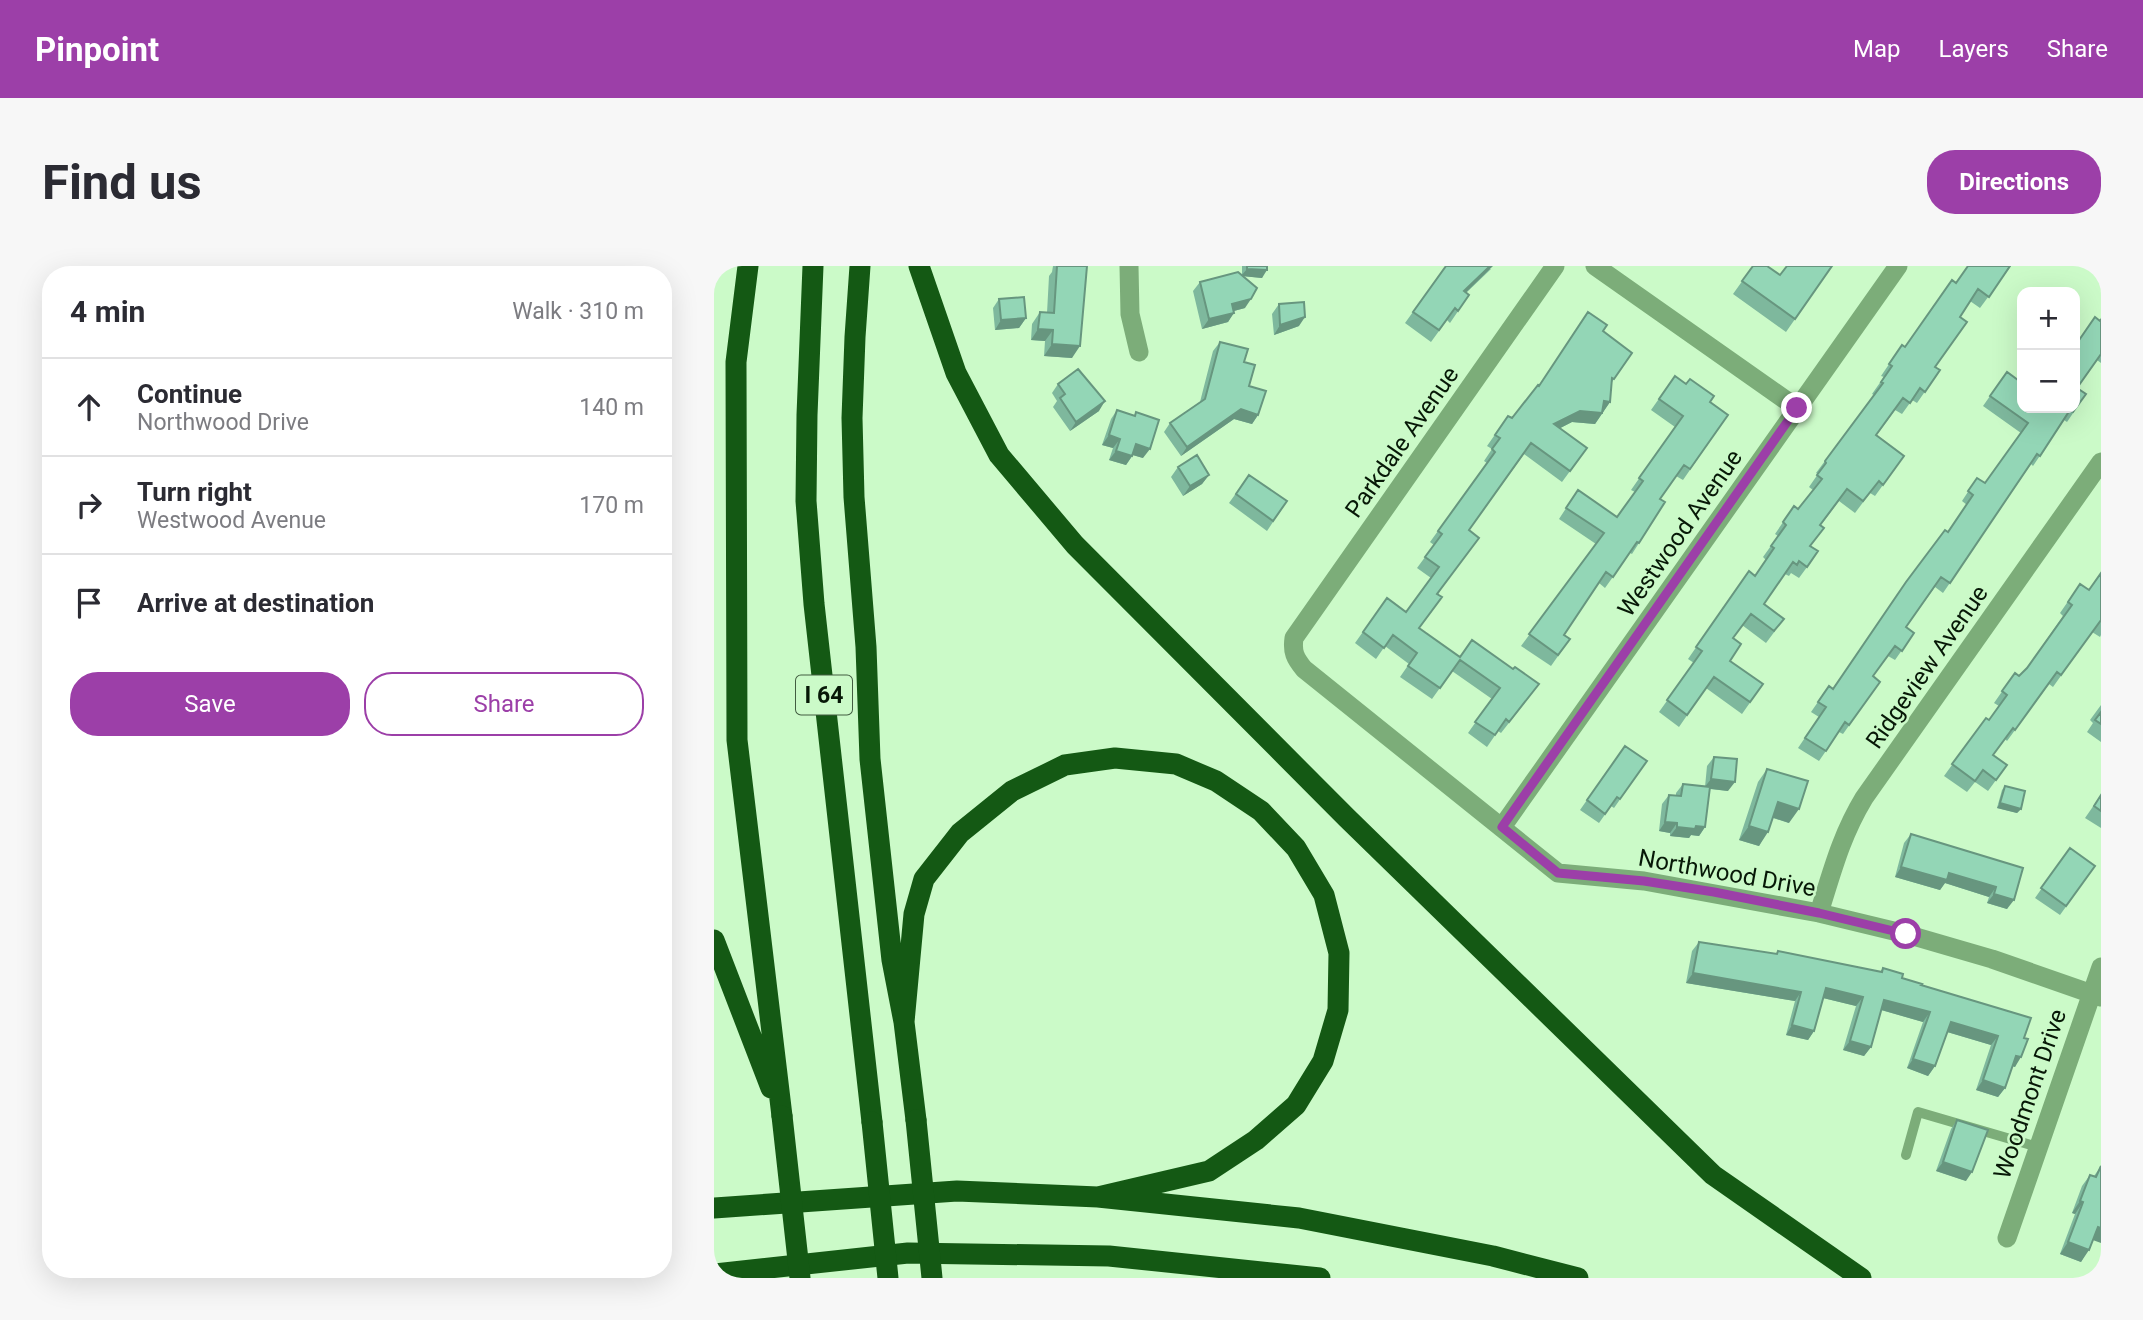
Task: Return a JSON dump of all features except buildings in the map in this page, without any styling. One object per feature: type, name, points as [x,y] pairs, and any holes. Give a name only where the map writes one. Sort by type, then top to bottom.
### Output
[{"type":"highway","points":[[748,266],[736,362],[737,740],[800,1278]]},
{"type":"highway","name":"I 64","points":[[813,266],[807,415],[807,514],[814,604],[888,1278]]},
{"type":"highway","points":[[860,266],[852,418],[854,497],[866,648],[870,759],[892,961],[904,1022],[916,1121],[932,1278]]},
{"type":"highway","points":[[919,266],[956,373],[999,455],[1075,545],[1347,818],[1713,1175],[1861,1278]]},
{"type":"highway","points":[[904,1022],[914,914],[925,879],[960,833],[1012,791],[1065,765],[1115,758],[1175,764],[1216,781],[1261,811],[1296,848],[1324,895],[1339,953],[1338,1010],[1323,1061],[1296,1105],[1256,1140],[1209,1171],[1098,1197]]},
{"type":"highway","points":[[714,940],[782,1116]]},
{"type":"highway","points":[[714,1208],[957,1191],[1098,1197],[1299,1218],[1493,1256],[1578,1278]]},
{"type":"highway","points":[[714,1274],[908,1253],[1109,1256],[1320,1278]]},
{"type":"street","points":[[1129,266],[1130,314],[1139,352]]},
{"type":"street","name":"Parkdale Avenue","points":[[1292,648],[1294,638],[1555,266]]},
{"type":"street","points":[[1595,266],[1797,408]]},
{"type":"street","name":"Westwood Avenue","points":[[1502,827],[1898,266]]},
{"type":"street","name":"Ridgeview Avenue","points":[[1819,913],[1848,825],[1864,798],[2101,462]]},
{"type":"street","name":"Northwood Drive","points":[[1292,648],[1294,657],[1304,669],[1558,873],[1644,881],[1819,913],[1992,959],[2096,995]]},
{"type":"street","name":"Woodmont Drive","points":[[2007,1238],[2038,1147],[2096,995],[2101,967]]},
{"type":"lane","points":[[1906,1155],[1918,1112],[2038,1147]]},
{"type":"route","points":[[1797,408],[1502,827],[1558,873],[1644,881],[1714,892],[1906,934]]}]
